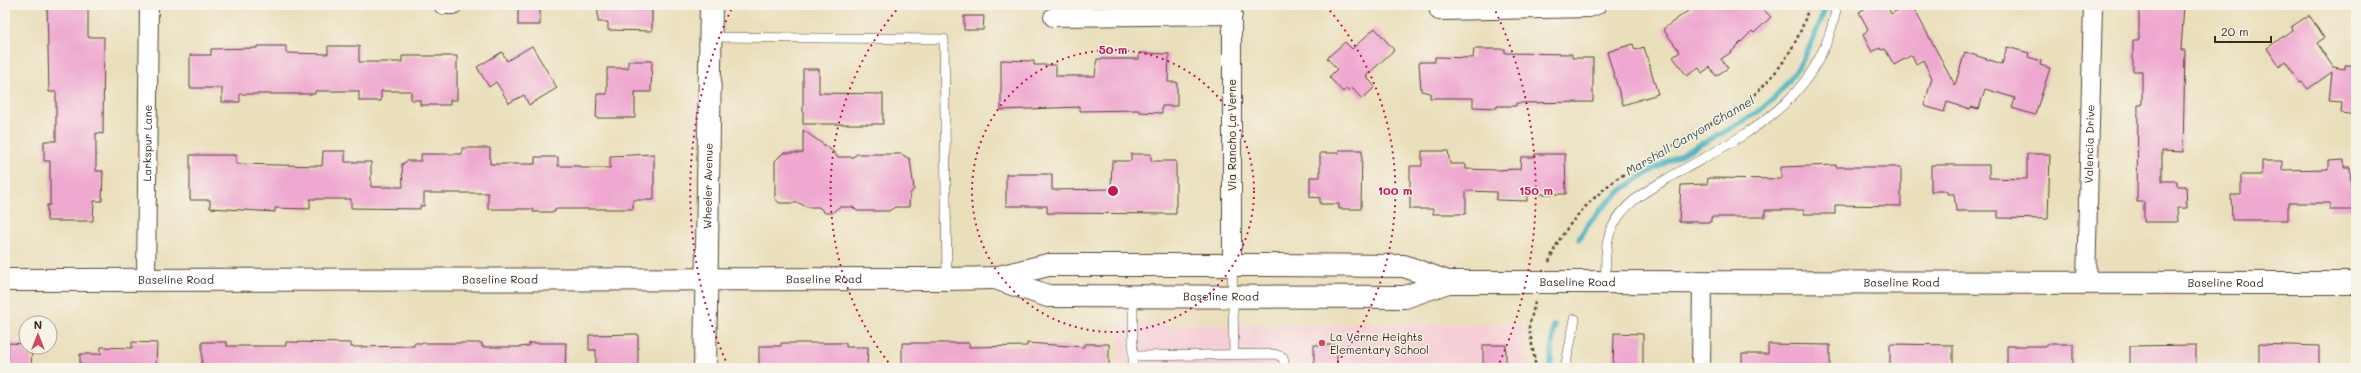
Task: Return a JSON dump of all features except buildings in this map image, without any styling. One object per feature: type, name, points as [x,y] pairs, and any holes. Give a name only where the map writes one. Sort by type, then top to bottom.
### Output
[{"type":"main road","name":"Wheeler Avenue","points":[[705,368],[711,5]]},
{"type":"main road","name":"Baseline Road","points":[[5,280],[948,279],[995,278],[1048,265],[1232,265],[1404,266],[1448,282]]},
{"type":"main road","name":"Baseline Road","points":[[995,278],[1048,296],[1233,295],[1405,297],[1448,282],[1542,281],[2356,283]]},
{"type":"street","name":"Larkspur Lane","points":[[146,280],[149,5]]},
{"type":"street","points":[[443,5],[453,5]]},
{"type":"street","points":[[1439,11],[1589,8],[1597,5]]},
{"type":"street","name":"Valencia Drive","points":[[2086,283],[2093,5]]},
{"type":"street","points":[[1053,17],[1233,10]]},
{"type":"street","name":"Via Rancho La Verne","points":[[1232,265],[1233,10]]},
{"type":"street","points":[[1701,368],[1702,282]]},
{"type":"lane","points":[[1606,282],[1606,244],[1611,229],[1621,213],[1643,193],[1756,128],[1777,113],[1798,90],[1824,49],[1834,22],[1837,5]]},
{"type":"lane","points":[[710,37],[944,39],[948,279]]},
{"type":"lane","points":[[1232,265],[1234,354]]},
{"type":"lane","points":[[1133,295],[1133,368]]},
{"type":"lane","points":[[1565,368],[1575,319]]},
{"type":"lane","points":[[1133,356],[1274,354],[1283,357],[1285,368]]},
{"type":"path","points":[[1536,368],[1529,320],[1556,244],[1567,227],[1598,194],[1633,168],[1743,105],[1760,90],[1788,56],[1799,36],[1809,5]]},
{"type":"shaded area","name":"La Verne Heights Elementary School","points":[[1119,324],[1524,324],[1526,368],[1118,368]]},
{"type":"waterway","name":"Marshall Canyon Channel","points":[[1579,239],[1592,220],[1606,204],[1623,189],[1660,165],[1747,119],[1771,101],[1798,69],[1811,45],[1826,5]]},
{"type":"waterway","name":"Marshall Canyon Channel","points":[[1550,368],[1554,325]]},
{"type":"place","name":"La Verne Heights Elementary School","points":[[1322,343]]}]
